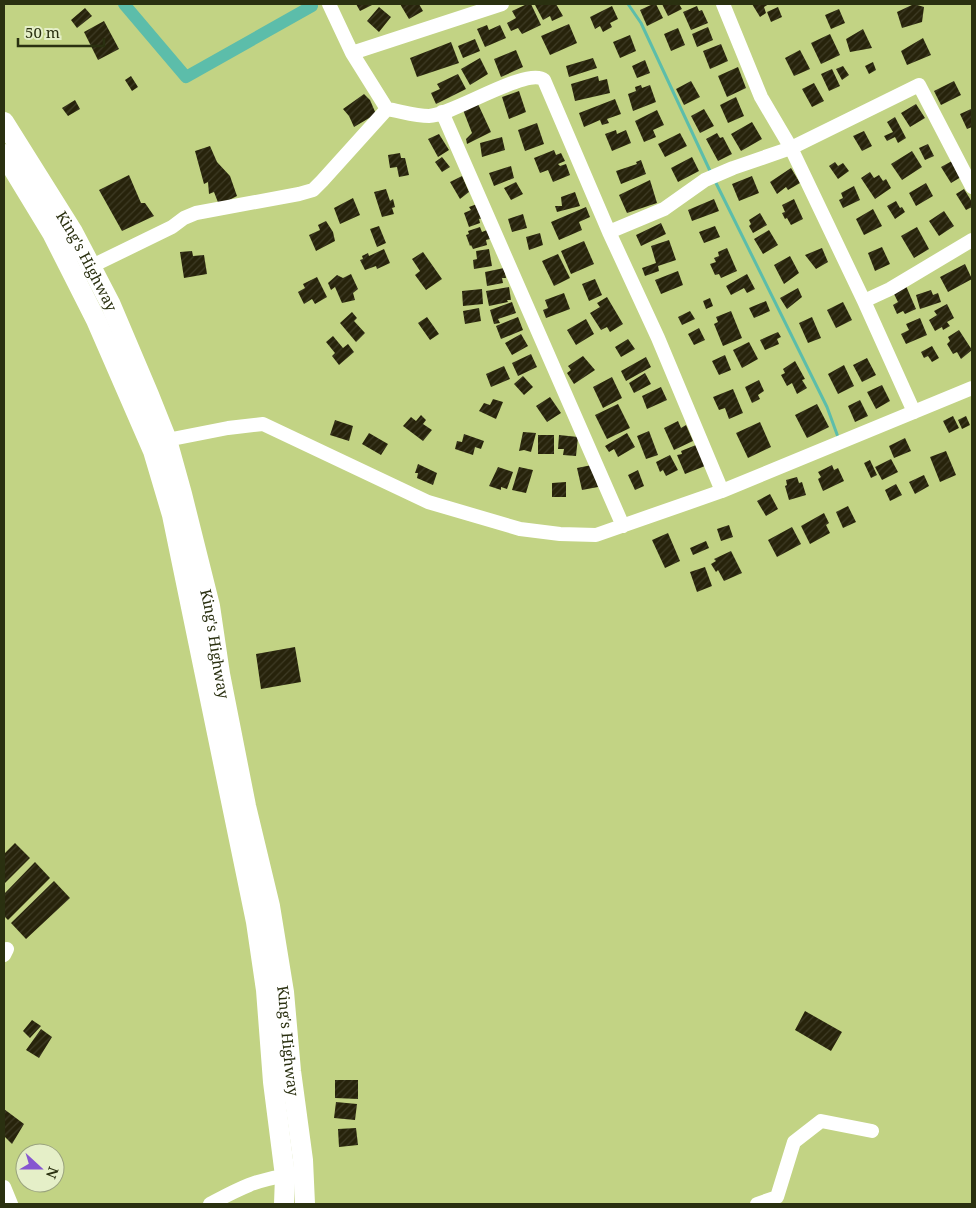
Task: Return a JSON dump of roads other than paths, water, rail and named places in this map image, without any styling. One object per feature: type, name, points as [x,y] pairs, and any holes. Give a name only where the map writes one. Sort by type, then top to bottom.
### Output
[{"type":"highway","name":"King's Highway","points":[[4,122],[73,232],[92,266],[150,395],[167,440],[182,494],[210,606],[220,674],[244,796],[270,906],[284,992],[291,1071],[303,1160],[304,1204]]},
{"type":"highway","name":"King's Highway","points":[[4,154],[52,233],[96,320],[153,451],[172,515],[256,922],[266,990],[273,1082],[285,1176],[284,1204]]},
{"type":"street","points":[[329,4],[352,53],[387,108],[430,116],[462,105],[490,91],[528,77],[541,77],[547,84],[608,232],[658,338],[722,491]]},
{"type":"street","points":[[352,53],[502,4]]},
{"type":"street","points":[[723,4],[761,97],[791,148],[864,301],[914,412]]},
{"type":"street","points":[[608,232],[664,208],[711,177],[791,148],[918,86],[972,186]]},
{"type":"street","points":[[92,266],[172,227],[184,218],[196,213],[313,190],[387,108]]},
{"type":"street","points":[[442,112],[623,526]]},
{"type":"street","points":[[864,301],[890,289],[972,240]]},
{"type":"street","points":[[167,440],[228,428],[263,424],[428,502],[520,529],[560,534],[596,535],[722,491],[972,388]]},
{"type":"street","points":[[757,1204],[777,1197],[794,1142],[821,1122],[872,1131]]},
{"type":"street","points":[[210,1204],[246,1184],[285,1176]]},
{"type":"street","points":[[4,1187],[11,1204]]},
{"type":"waterway","points":[[124,4],[186,77],[312,6]]},
{"type":"waterway","points":[[628,4],[641,23],[711,173]]},
{"type":"waterway","points":[[715,181],[827,407],[838,437]]}]
